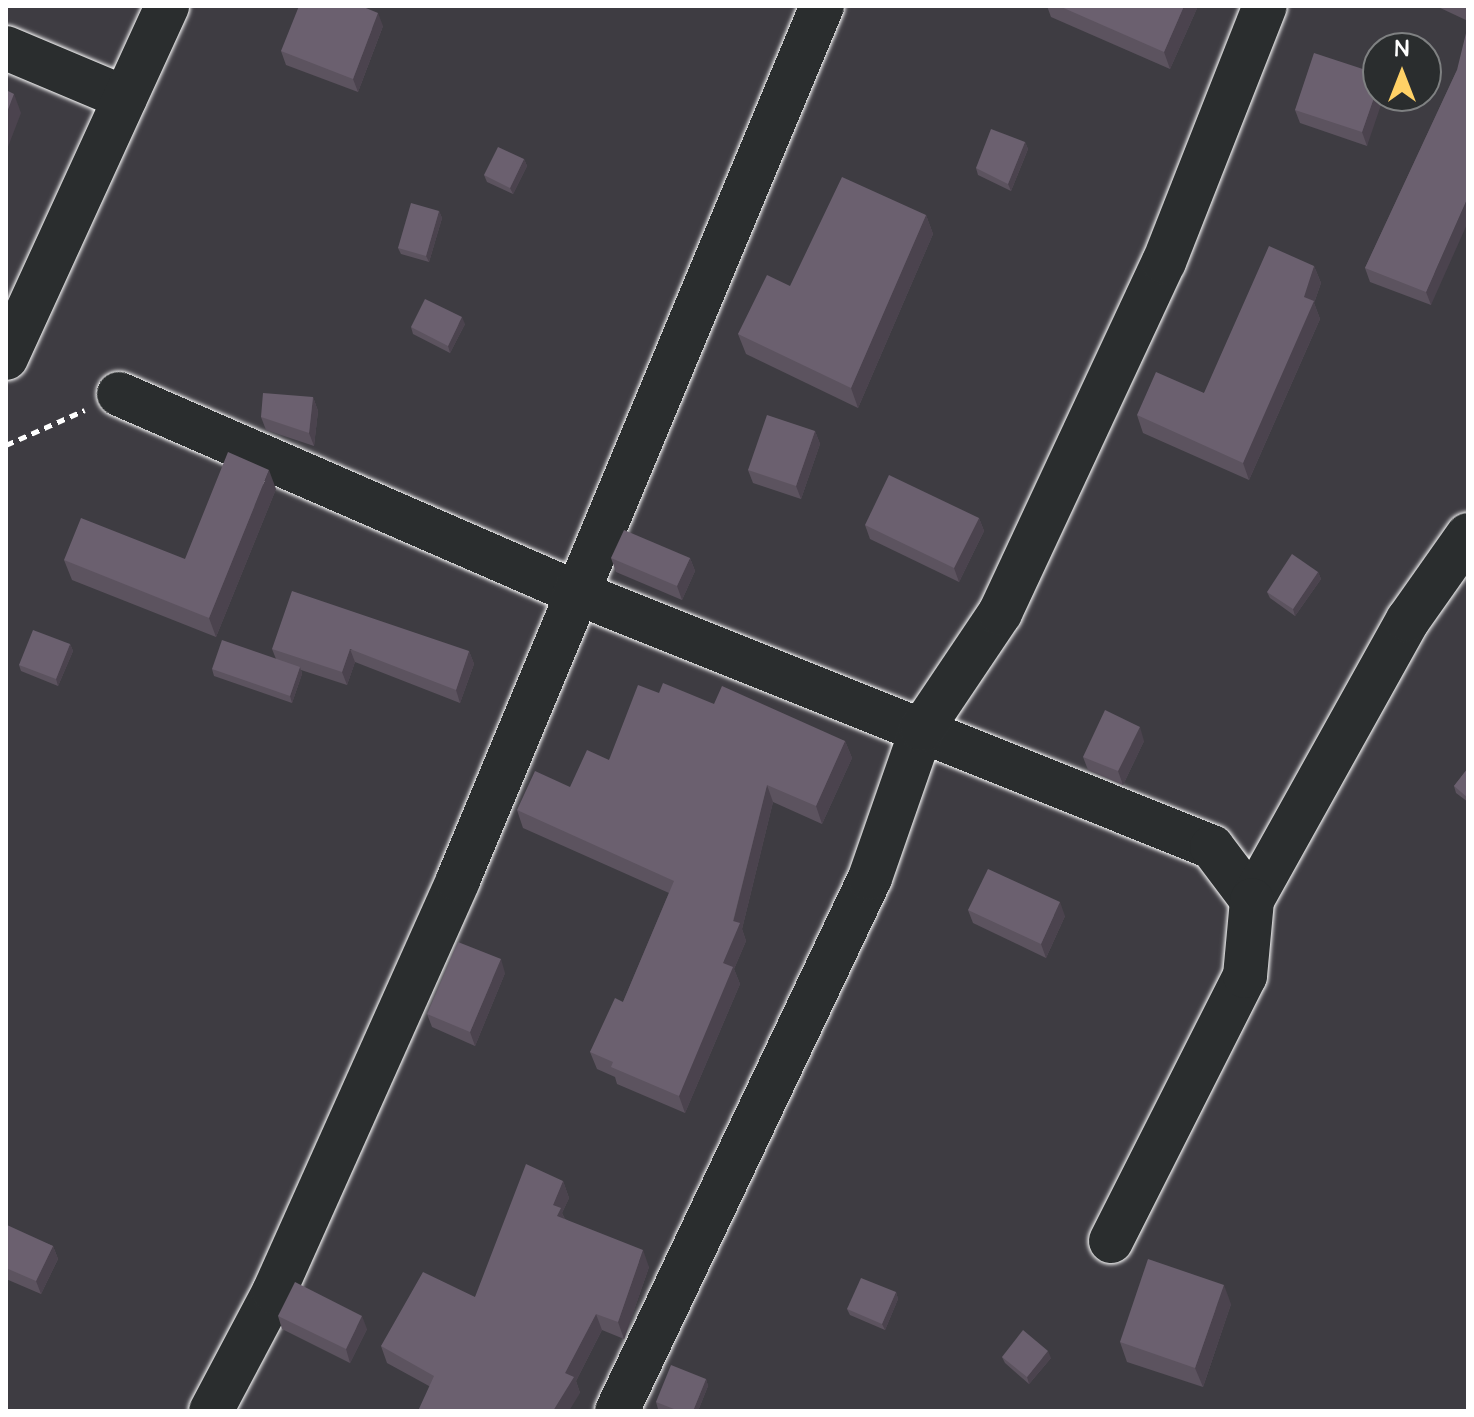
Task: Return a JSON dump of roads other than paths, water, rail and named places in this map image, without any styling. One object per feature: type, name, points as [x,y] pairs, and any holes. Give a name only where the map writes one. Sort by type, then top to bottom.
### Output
[{"type":"street","points":[[6,358],[167,6]]},
{"type":"street","points":[[211,1411],[274,1292],[452,894],[575,592],[822,6]]},
{"type":"street","points":[[617,1411],[870,878],[922,729],[1000,613],[1164,262],[1265,6]]},
{"type":"street","points":[[6,48],[125,98]]},
{"type":"street","points":[[119,394],[575,592],[1212,847],[1252,900]]},
{"type":"street","points":[[1111,1241],[1245,976],[1252,900],[1408,620],[1468,535]]}]
